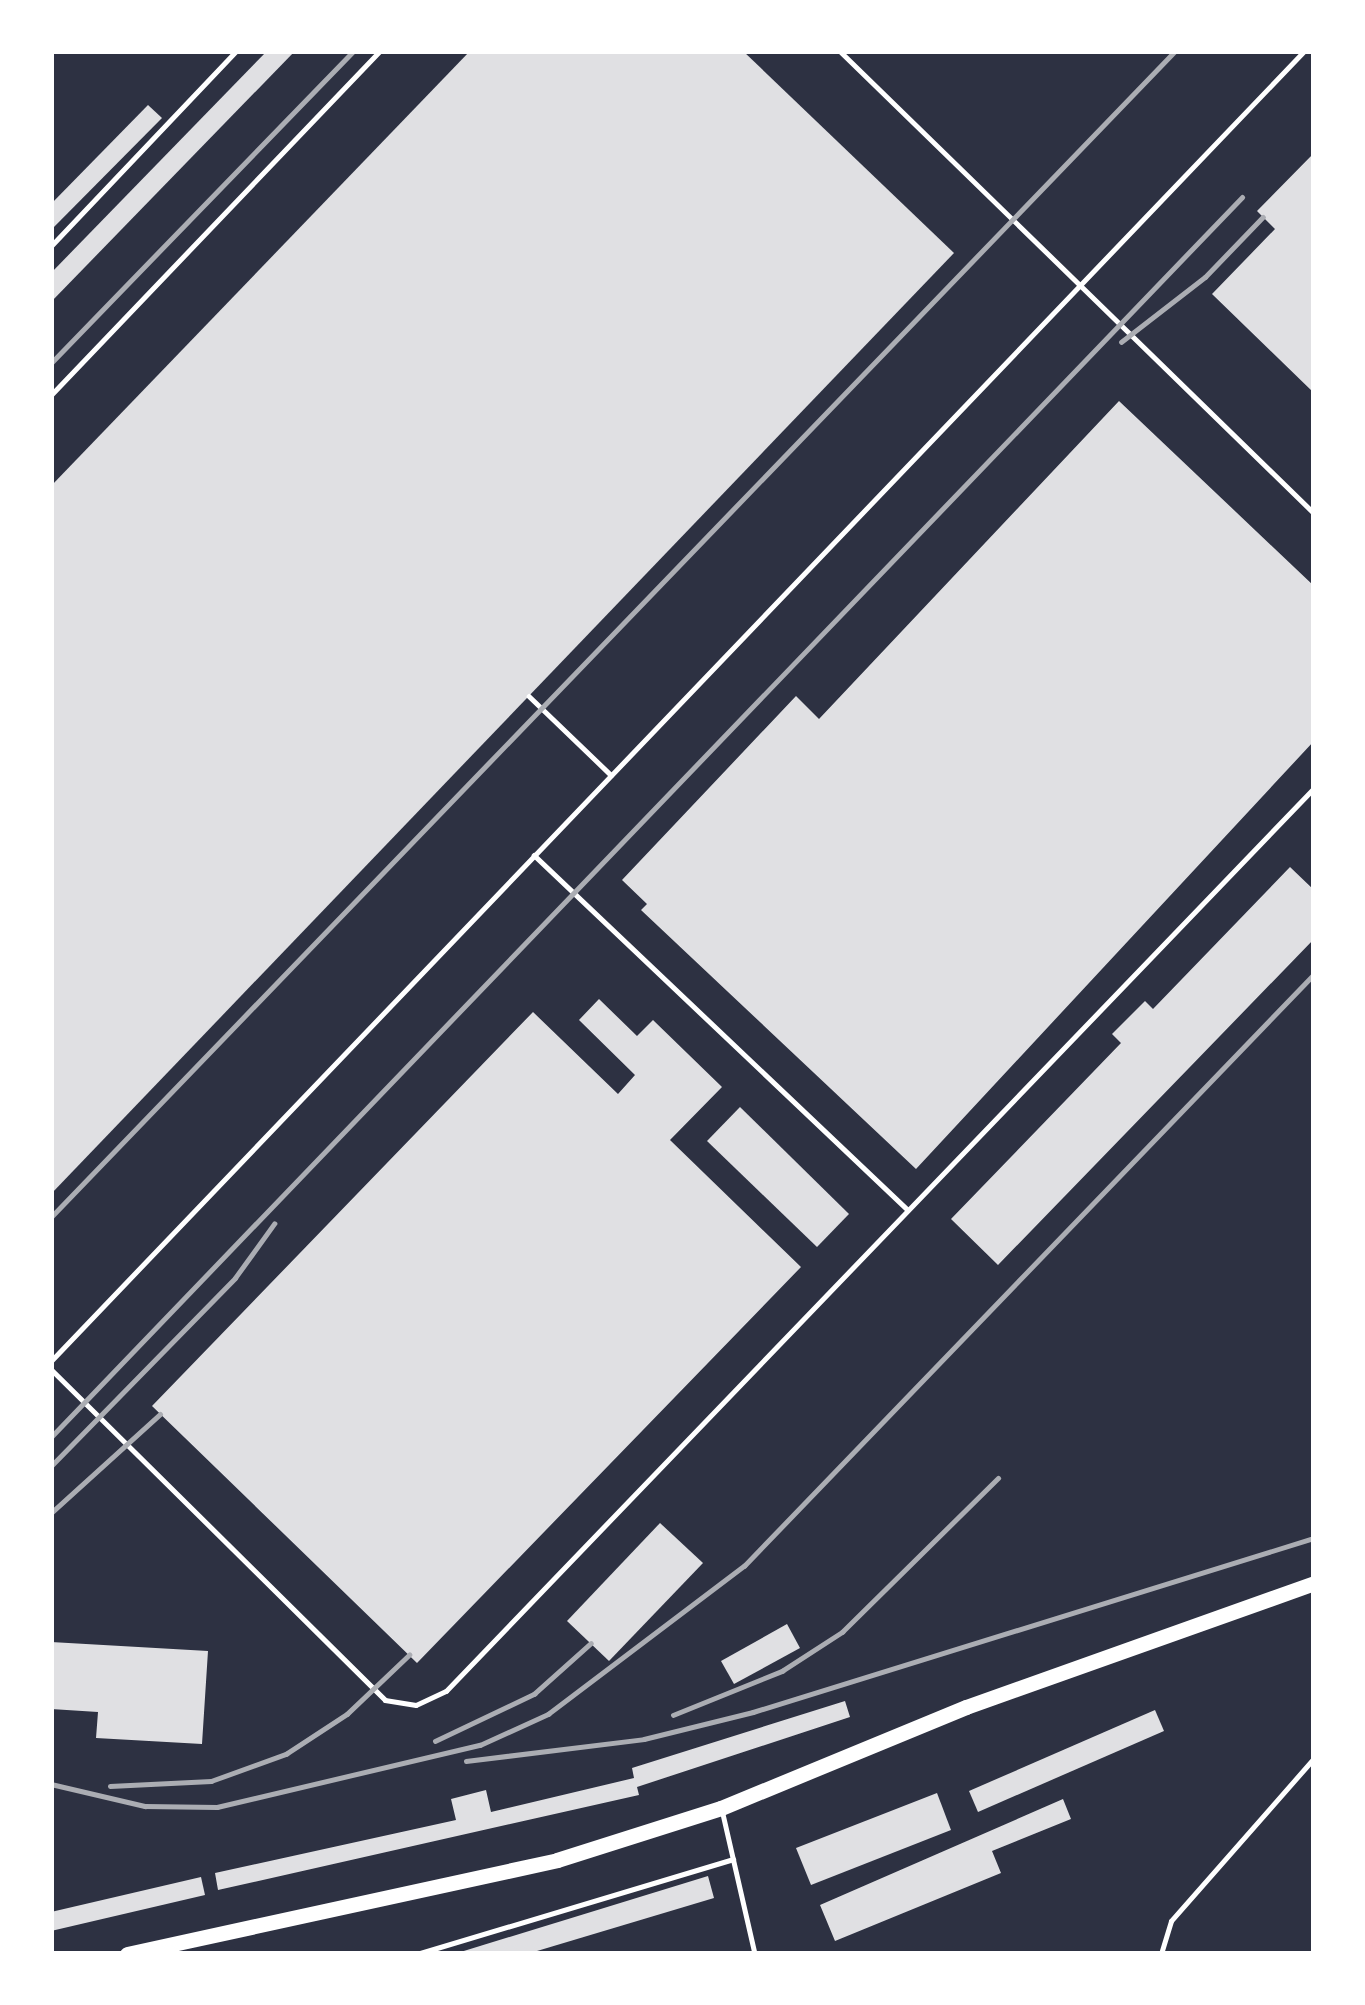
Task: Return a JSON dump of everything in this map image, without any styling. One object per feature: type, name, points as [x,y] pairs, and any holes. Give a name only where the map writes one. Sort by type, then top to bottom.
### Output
[{"type":"main road","points":[[127,1954],[557,1859],[722,1808],[967,1706],[1314,1583]]},
{"type":"lane","points":[[51,246],[236,51]]},
{"type":"lane","points":[[51,395],[380,51]]},
{"type":"lane","points":[[840,51],[1314,513]]},
{"type":"lane","points":[[51,1361],[1304,51]]},
{"type":"lane","points":[[529,696],[611,775]]},
{"type":"lane","points":[[51,1370],[374,1690],[416,1706],[446,1691],[1314,788]]},
{"type":"lane","points":[[534,856],[907,1209]]},
{"type":"lane","points":[[1161,1954],[1171,1922],[1314,1759]]},
{"type":"lane","points":[[722,1808],[754,1954]]},
{"type":"lane","points":[[417,1954],[733,1859]]},
{"type":"building","points":[[267,51],[295,51],[51,302],[51,273]]},
{"type":"building","points":[[470,51],[743,51],[954,253],[51,1194],[51,486]]},
{"type":"building","points":[[148,105],[162,118],[51,230],[51,204]]},
{"type":"building","points":[[1314,153],[1314,393],[1212,294],[1275,229],[1257,211]]},
{"type":"building","points":[[1119,401],[1314,586],[1314,741],[916,1169],[641,910],[647,904],[622,880],[796,696],[819,719]]},
{"type":"building","points":[[1290,867],[1314,890],[1314,939],[998,1265],[951,1219],[1121,1043],[1112,1034],[1145,1001],[1153,1009]]},
{"type":"building","points":[[599,999],[637,1036],[653,1020],[722,1087],[670,1140],[801,1267],[417,1663],[152,1406],[533,1012],[618,1094],[635,1075],[579,1020]]},
{"type":"building","points":[[740,1107],[849,1214],[817,1247],[707,1141]]},
{"type":"building","points":[[660,1523],[703,1563],[609,1661],[567,1621]]},
{"type":"building","points":[[787,1624],[800,1648],[734,1684],[721,1661]]},
{"type":"building","points":[[51,1642],[208,1651],[202,1744],[96,1738],[98,1712],[51,1709]]},
{"type":"building","points":[[845,1701],[850,1717],[637,1787],[639,1795],[218,1890],[215,1873],[456,1820],[451,1799],[486,1790],[491,1812],[634,1778],[632,1768]]},
{"type":"building","points":[[1155,1710],[1164,1731],[978,1812],[969,1791]]},
{"type":"building","points":[[937,1793],[951,1830],[811,1885],[796,1848]]},
{"type":"building","points":[[1063,1799],[1071,1819],[992,1851],[1001,1873],[835,1941],[820,1905]]},
{"type":"building","points":[[708,1876],[714,1898],[527,1954],[454,1954]]},
{"type":"building","points":[[201,1877],[205,1895],[51,1931],[51,1912]]},
{"type":"railway","points":[[51,363],[353,51]]},
{"type":"railway","points":[[51,1217],[1175,51]]},
{"type":"railway","points":[[51,1437],[1242,197]]},
{"type":"railway","points":[[1121,342],[1205,277],[1263,217]]},
{"type":"railway","points":[[51,1784],[145,1806],[217,1807],[480,1745],[548,1714],[744,1566],[1314,974]]},
{"type":"railway","points":[[51,1466],[235,1278],[274,1224]]},
{"type":"railway","points":[[51,1513],[160,1414]]},
{"type":"railway","points":[[673,1715],[782,1671],[842,1632],[998,1478]]},
{"type":"railway","points":[[466,1761],[644,1739],[753,1712],[1314,1538]]},
{"type":"railway","points":[[435,1741],[534,1694],[591,1643]]},
{"type":"railway","points":[[110,1786],[211,1781],[286,1754],[347,1714],[409,1655]]}]
